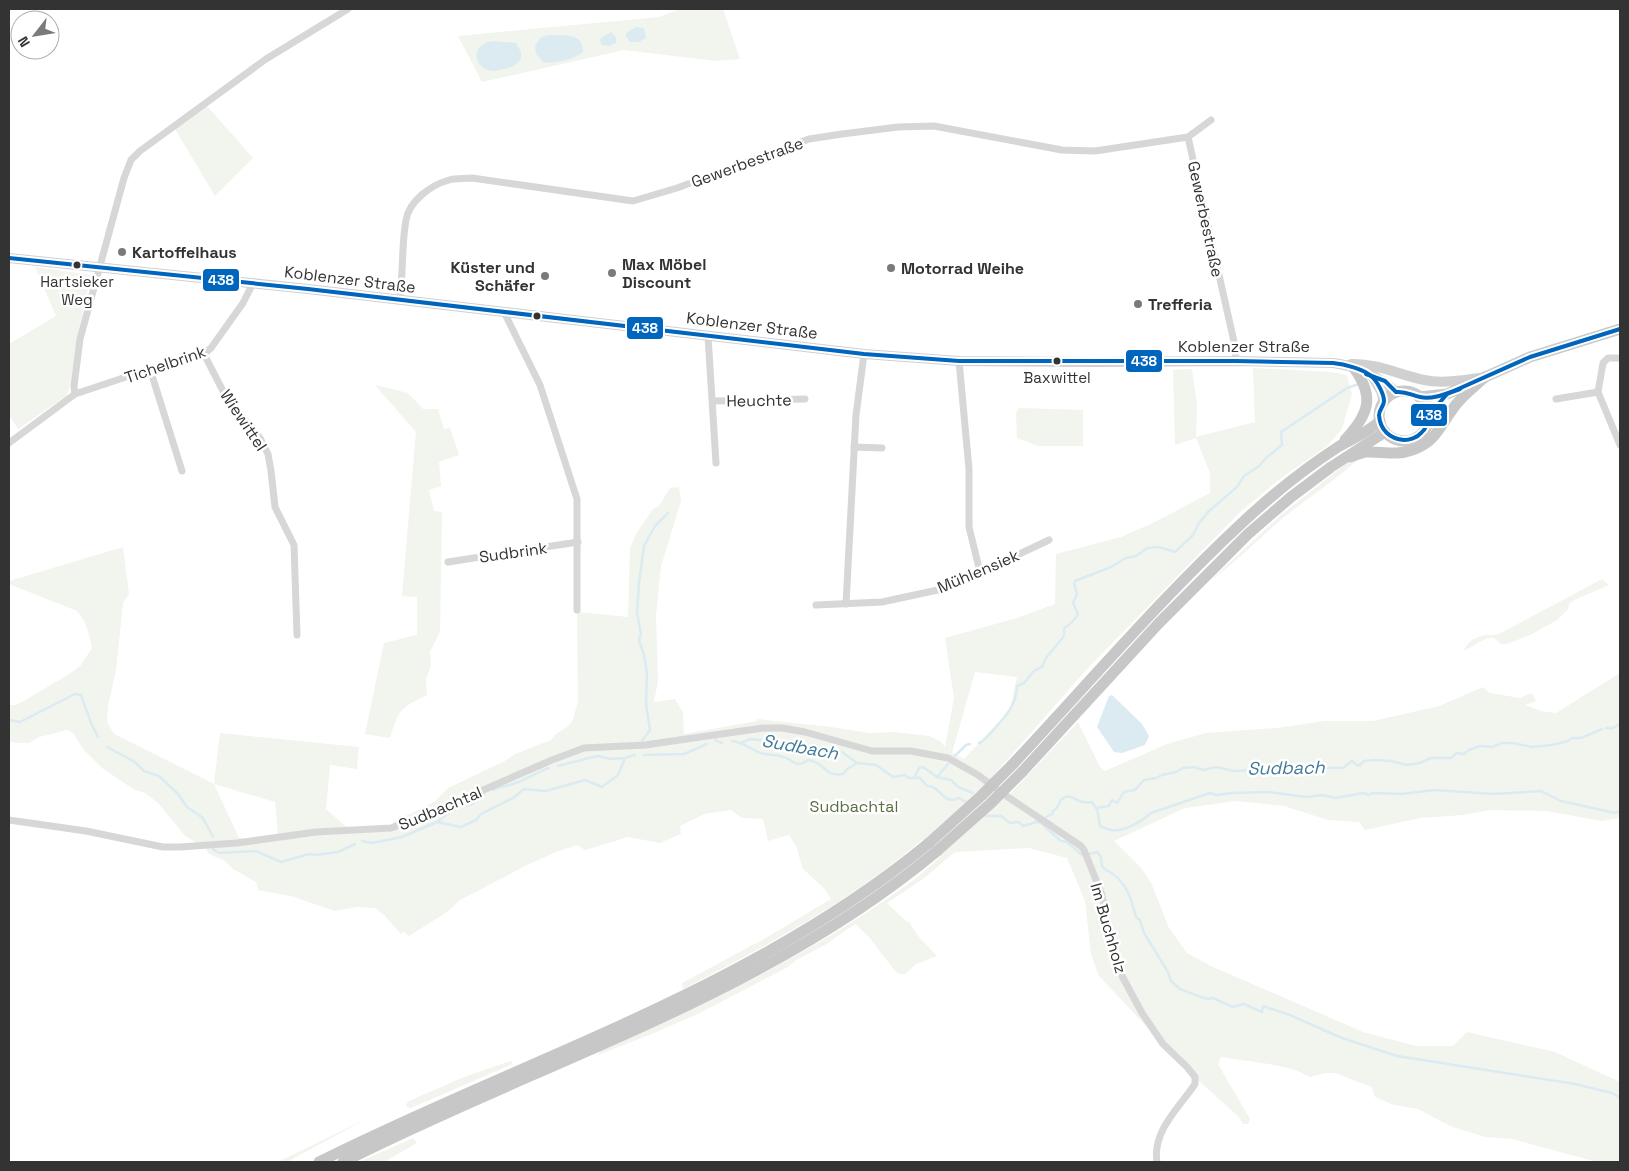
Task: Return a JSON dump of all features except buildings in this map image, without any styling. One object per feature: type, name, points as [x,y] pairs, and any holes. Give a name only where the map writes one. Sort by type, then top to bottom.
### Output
[{"type":"highway","points":[[1339,447],[1363,417],[1367,405],[1367,392],[1363,380],[1351,366]]},
{"type":"highway","points":[[1331,466],[1365,452],[1397,454],[1423,445],[1441,429],[1452,409],[1485,377]]},
{"type":"highway","points":[[318,1162],[429,1110],[658,1009],[724,976],[778,947],[834,913],[933,847],[976,817],[1198,566],[1244,522],[1284,487],[1339,447],[1373,428],[1382,427]]},
{"type":"highway","points":[[1018,768],[1206,574],[1248,534],[1291,497],[1382,427]]},
{"type":"highway","points":[[343,1162],[664,1018],[729,986],[841,922],[901,880],[933,847]]},
{"type":"main road","name":"Koblenzer Straße","points":[[9,258],[252,285],[308,289],[864,354],[959,361],[1333,363],[1351,366],[1385,381],[1396,392],[1409,391],[1420,397],[1447,394],[1530,356],[1620,329]]},
{"type":"main road","points":[[1351,366],[1369,364],[1427,381],[1485,377]]},
{"type":"main road","points":[[1372,376],[1381,391],[1384,401]]},
{"type":"main road","points":[[1382,427],[1380,407],[1384,401],[1396,392]]},
{"type":"main road","name":"Koblenzer Straße","points":[[1382,427],[1396,439],[1409,440],[1415,438],[1425,428],[1428,416],[1447,394]]},
{"type":"main road","points":[[1420,397],[1424,402],[1428,416]]},
{"type":"street","points":[[75,394],[74,386],[80,339],[124,178],[131,160],[135,155],[266,59],[348,9]]},
{"type":"street","name":"Gewerbestraße","points":[[399,301],[406,218],[412,204],[429,188],[450,180],[472,178],[634,201],[677,188],[809,139],[898,127],[934,126],[1062,150],[1095,151],[1188,137],[1211,120]]},
{"type":"street","name":"Gewerbestraße","points":[[1188,137],[1235,346],[1236,361]]},
{"type":"street","name":"Tichelbrink","points":[[9,443],[75,394],[150,369],[204,354],[211,348],[238,311],[252,285]]},
{"type":"street","points":[[504,312],[540,384],[577,499],[576,610]]},
{"type":"street","name":"Heuchte","points":[[708,336],[716,463]]},
{"type":"street","name":"Wiewittel","points":[[204,354],[226,397],[260,438],[268,454],[274,507],[294,545],[297,635]]},
{"type":"street","points":[[846,604],[856,415],[864,354]]},
{"type":"street","points":[[1620,358],[1608,358],[1603,363],[1598,392],[1620,445]]},
{"type":"street","points":[[959,361],[969,469],[969,527],[980,572]]},
{"type":"street","points":[[150,369],[182,471]]},
{"type":"street","points":[[1556,399],[1598,392]]},
{"type":"street","name":"Heuchte","points":[[713,401],[805,399]]},
{"type":"street","points":[[854,447],[882,448]]},
{"type":"street","name":"Mühlensiek","points":[[816,605],[882,602],[947,588],[1050,540]]},
{"type":"street","name":"Sudbrink","points":[[448,562],[578,542]]},
{"type":"street","name":"Sudbachtal","points":[[9,820],[86,831],[164,846],[180,847],[237,843],[316,832],[391,828],[584,748],[645,745],[762,728],[782,728],[805,732],[872,751],[911,750],[948,758],[978,775]]},
{"type":"street","name":"Im Buchholz","points":[[978,775],[1081,846],[1102,895],[1114,957],[1122,976],[1142,1013],[1162,1044],[1195,1077],[1196,1084],[1162,1129],[1158,1140],[1157,1162]]},
{"type":"green space","points":[[680,9],[723,9],[740,59],[716,61],[624,50],[482,82],[458,36],[659,17]]},
{"type":"green space","points":[[207,106],[253,158],[215,196],[175,129]]},
{"type":"green space","points":[[35,267],[91,275],[77,338],[70,386],[66,396],[18,429],[9,415],[9,344],[56,316]]},
{"type":"green space","name":"Sudbachtal","points":[[1253,368],[1331,372],[1347,375],[1352,394],[1342,429],[1327,446],[1281,478],[1240,512],[1087,669],[985,785],[1009,795],[1078,722],[1100,767],[1105,771],[1167,744],[1206,733],[1277,728],[1325,721],[1373,721],[1439,706],[1483,687],[1490,693],[1520,698],[1532,693],[1536,701],[1525,705],[1541,711],[1556,713],[1620,673],[1620,818],[1602,821],[1546,811],[1490,810],[1463,815],[1420,818],[1365,830],[1359,822],[1328,820],[1284,806],[1237,801],[1185,808],[1114,841],[1142,869],[1152,885],[1169,928],[1187,953],[1211,966],[1363,1032],[1416,1046],[1453,1046],[1467,1032],[1555,1052],[1620,1082],[1620,1162],[1597,1162],[1512,1139],[1485,1137],[1450,1126],[1418,1109],[1394,1105],[1375,1097],[1372,1087],[1335,1073],[1310,1077],[1301,1072],[1279,1066],[1221,1057],[1218,1064],[1250,1119],[1248,1124],[1243,1124],[1238,1116],[1190,1073],[1099,976],[1091,954],[1085,901],[1067,858],[1029,848],[955,852],[923,879],[887,903],[910,923],[918,936],[937,956],[916,964],[905,974],[899,974],[895,971],[869,937],[855,924],[825,945],[798,959],[786,968],[698,1014],[598,1055],[600,1051],[738,987],[804,951],[887,899],[941,856],[922,840],[895,862],[837,903],[777,939],[683,989],[682,983],[764,939],[831,899],[824,888],[803,869],[796,846],[789,835],[768,841],[763,819],[742,818],[731,810],[705,814],[680,826],[681,834],[660,843],[628,837],[585,850],[577,845],[527,865],[460,900],[447,912],[409,936],[404,932],[401,934],[375,908],[357,907],[335,911],[291,896],[258,890],[256,882],[233,869],[224,860],[208,853],[206,848],[185,836],[158,803],[145,793],[133,789],[102,768],[83,749],[73,733],[67,730],[39,737],[29,743],[9,741],[9,705],[16,705],[71,673],[81,665],[92,648],[89,633],[77,611],[9,584],[9,581],[123,547],[129,594],[123,603],[116,670],[108,706],[107,722],[114,734],[214,784],[220,733],[359,747],[357,769],[330,765],[326,809],[349,829],[391,826],[394,821],[435,801],[448,788],[505,761],[515,754],[551,740],[572,722],[578,702],[577,612],[628,617],[630,548],[636,534],[653,509],[659,506],[670,488],[679,487],[681,501],[661,566],[656,615],[658,681],[654,702],[675,699],[683,712],[684,734],[757,721],[758,719],[869,733],[894,732],[929,736],[940,741],[945,747],[954,698],[945,638],[1017,618],[1055,604],[1056,554],[1121,537],[1153,523],[1210,493],[1210,473],[1196,438],[1175,445],[1173,370],[1192,369],[1197,405],[1196,437],[1255,422]],"holes":[[[975,672],[1017,677],[1010,710],[964,759],[952,753]],[[214,784],[275,802],[278,836],[247,841],[239,838]]]},
{"type":"green space","points":[[375,385],[408,393],[423,409],[438,409],[444,429],[450,428],[459,455],[439,462],[441,486],[429,490],[434,511],[442,512],[440,632],[430,651],[431,666],[426,679],[427,695],[402,710],[390,738],[365,734],[384,643],[417,635],[417,597],[402,596],[416,432]]},
{"type":"green space","points":[[1019,408],[1083,410],[1083,446],[1038,446],[1017,438],[1016,413]]},
{"type":"green space","points":[[1352,459],[1359,459],[1283,518],[1210,581],[1281,515]]},
{"type":"green space","points":[[1602,579],[1609,585],[1574,600],[1557,620],[1532,634],[1507,644],[1501,644],[1494,638],[1487,638],[1464,651],[1466,646],[1474,639],[1499,634]]},
{"type":"green space","points":[[511,1061],[513,1064],[411,1108],[407,1107],[406,1104],[409,1101],[464,1077]]},
{"type":"green space","points":[[368,1118],[287,1162],[278,1162]]},
{"type":"green space","points":[[413,1138],[417,1143],[384,1162],[359,1162]]},
{"type":"shaded area","points":[[636,27],[644,28],[646,38],[639,42],[630,42],[626,37],[626,33]]},
{"type":"shaded area","points":[[611,32],[616,37],[616,43],[609,46],[602,45],[601,38]]},
{"type":"shaded area","points":[[567,35],[577,38],[580,41],[583,52],[569,59],[544,63],[536,54],[535,46],[541,37]]},
{"type":"shaded area","points":[[492,41],[516,43],[521,52],[521,59],[514,66],[505,69],[493,71],[482,67],[478,62],[477,52],[484,44]]},
{"type":"shaded area","points":[[1112,695],[1142,724],[1149,736],[1145,745],[1122,753],[1114,752],[1097,727],[1109,696]]},
{"type":"waterway","points":[[1075,581],[1111,567],[1126,558],[1136,556],[1147,548],[1159,547],[1175,552],[1193,535],[1199,523],[1208,512],[1237,487],[1244,476],[1258,467],[1282,445],[1281,432],[1347,388],[1359,384]]},
{"type":"waterway","points":[[642,741],[650,730],[646,704],[647,673],[639,640],[641,634],[637,613],[639,582],[644,546],[655,526],[668,513]]},
{"type":"waterway","points":[[979,743],[1003,719],[1014,701],[1017,686],[1024,683],[1034,671],[1042,667],[1046,658],[1064,636],[1064,628],[1078,614],[1073,603],[1077,594],[1074,583]]},
{"type":"waterway","name":"Sudbach","points":[[9,720],[20,722],[75,694],[81,695],[98,737]]},
{"type":"waterway","name":"Sudbach","points":[[1606,728],[1613,728],[1620,724]]},
{"type":"waterway","name":"Sudbach","points":[[1046,817],[1052,814],[1060,801],[1065,797],[1081,802],[1092,802],[1096,808],[1109,806],[1112,800],[1117,803],[1124,792],[1135,790],[1144,780],[1176,772],[1183,768],[1194,767],[1203,770],[1216,767],[1234,771],[1286,769],[1301,771],[1343,768],[1352,761],[1360,765],[1364,761],[1375,760],[1407,765],[1420,763],[1431,758],[1451,758],[1457,753],[1464,754],[1480,746],[1492,747],[1502,743],[1532,747],[1552,745],[1568,741],[1572,738],[1581,738],[1602,729]]},
{"type":"waterway","name":"Sudbach","points":[[741,743],[750,739],[788,743],[830,752],[842,752],[857,763],[876,765],[893,777],[905,775],[909,778],[920,778],[927,786],[936,789],[945,798],[953,800],[959,798],[968,803]]},
{"type":"waterway","name":"Sudbach","points":[[715,740],[722,743]]},
{"type":"waterway","name":"Sudbach","points":[[732,741],[761,753],[783,757],[796,764],[801,764],[808,760],[813,761],[836,774],[843,774],[857,763]]},
{"type":"waterway","name":"Sudbach","points":[[644,755],[684,754],[707,744]]},
{"type":"waterway","points":[[955,756],[966,745],[970,744]]},
{"type":"waterway","name":"Sudbach","points":[[107,747],[135,762],[144,771],[159,776],[178,794],[187,807],[203,818],[213,837]]},
{"type":"waterway","name":"Sudbach","points":[[558,766],[597,756],[611,759],[635,755]]},
{"type":"waterway","name":"Sudbach","points":[[362,841],[372,843],[402,837],[437,822],[461,827],[476,820],[481,814],[513,798],[524,789],[546,791],[585,780],[602,787],[618,775],[625,758]]},
{"type":"waterway","points":[[937,777],[948,764]]},
{"type":"waterway","name":"Sudbach","points":[[914,778],[919,768],[923,767],[937,777],[951,780],[958,787],[973,793]]},
{"type":"waterway","name":"Sudbach","points":[[493,790],[516,783],[549,768]]},
{"type":"waterway","points":[[1097,808],[1100,826],[1108,830],[1132,826],[1151,813],[1210,793],[1217,795],[1268,792],[1306,797],[1323,795],[1335,798],[1363,793],[1369,795],[1372,793],[1401,794],[1435,790],[1494,794],[1541,791],[1561,801],[1615,813],[1620,811]]},
{"type":"waterway","name":"Sudbach","points":[[437,822],[450,812],[473,804],[484,794]]},
{"type":"waterway","name":"Sudbach","points":[[983,814],[986,816],[1001,816],[1010,823],[1019,822],[1023,826],[1036,822],[1042,823]]},
{"type":"waterway","points":[[1042,824],[1061,841],[1067,842],[1082,855]]},
{"type":"waterway","name":"Sudbach","points":[[213,849],[219,853],[256,851],[281,862],[309,854],[338,852],[355,844]]},
{"type":"waterway","points":[[1089,854],[1097,852],[1101,857],[1103,867],[1117,877],[1125,887],[1144,933],[1168,972],[1171,981],[1180,989],[1208,999],[1213,998],[1233,1007],[1244,1004],[1262,1012],[1263,1006],[1290,1015],[1342,1038],[1397,1056],[1575,1084],[1612,1093],[1620,1098]]},
{"type":"transit line","name":"438","points":[[9,258],[308,289],[864,354],[959,361],[1333,363],[1359,369],[1374,379],[1384,398],[1379,415],[1381,425],[1390,436],[1404,440],[1411,439],[1423,431],[1428,421],[1428,416],[1447,394],[1530,357],[1620,329]]},
{"type":"transit line","name":"438","points":[[1366,374],[1385,381],[1396,392],[1425,398],[1435,397],[1460,389]]},
{"type":"place","name":"Kartoffelhaus","points":[[122,252]]},
{"type":"place","name":"Hartsieker Weg","points":[[77,265]]},
{"type":"place","name":"Motorrad Weihe","points":[[891,268]]},
{"type":"place","name":"Max Möbel Discount","points":[[612,273]]},
{"type":"place","name":"Küster und Schäfer","points":[[545,276]]},
{"type":"place","name":"Trefferia","points":[[1138,304]]},
{"type":"place","name":"Baxwittel","points":[[1057,361]]}]
